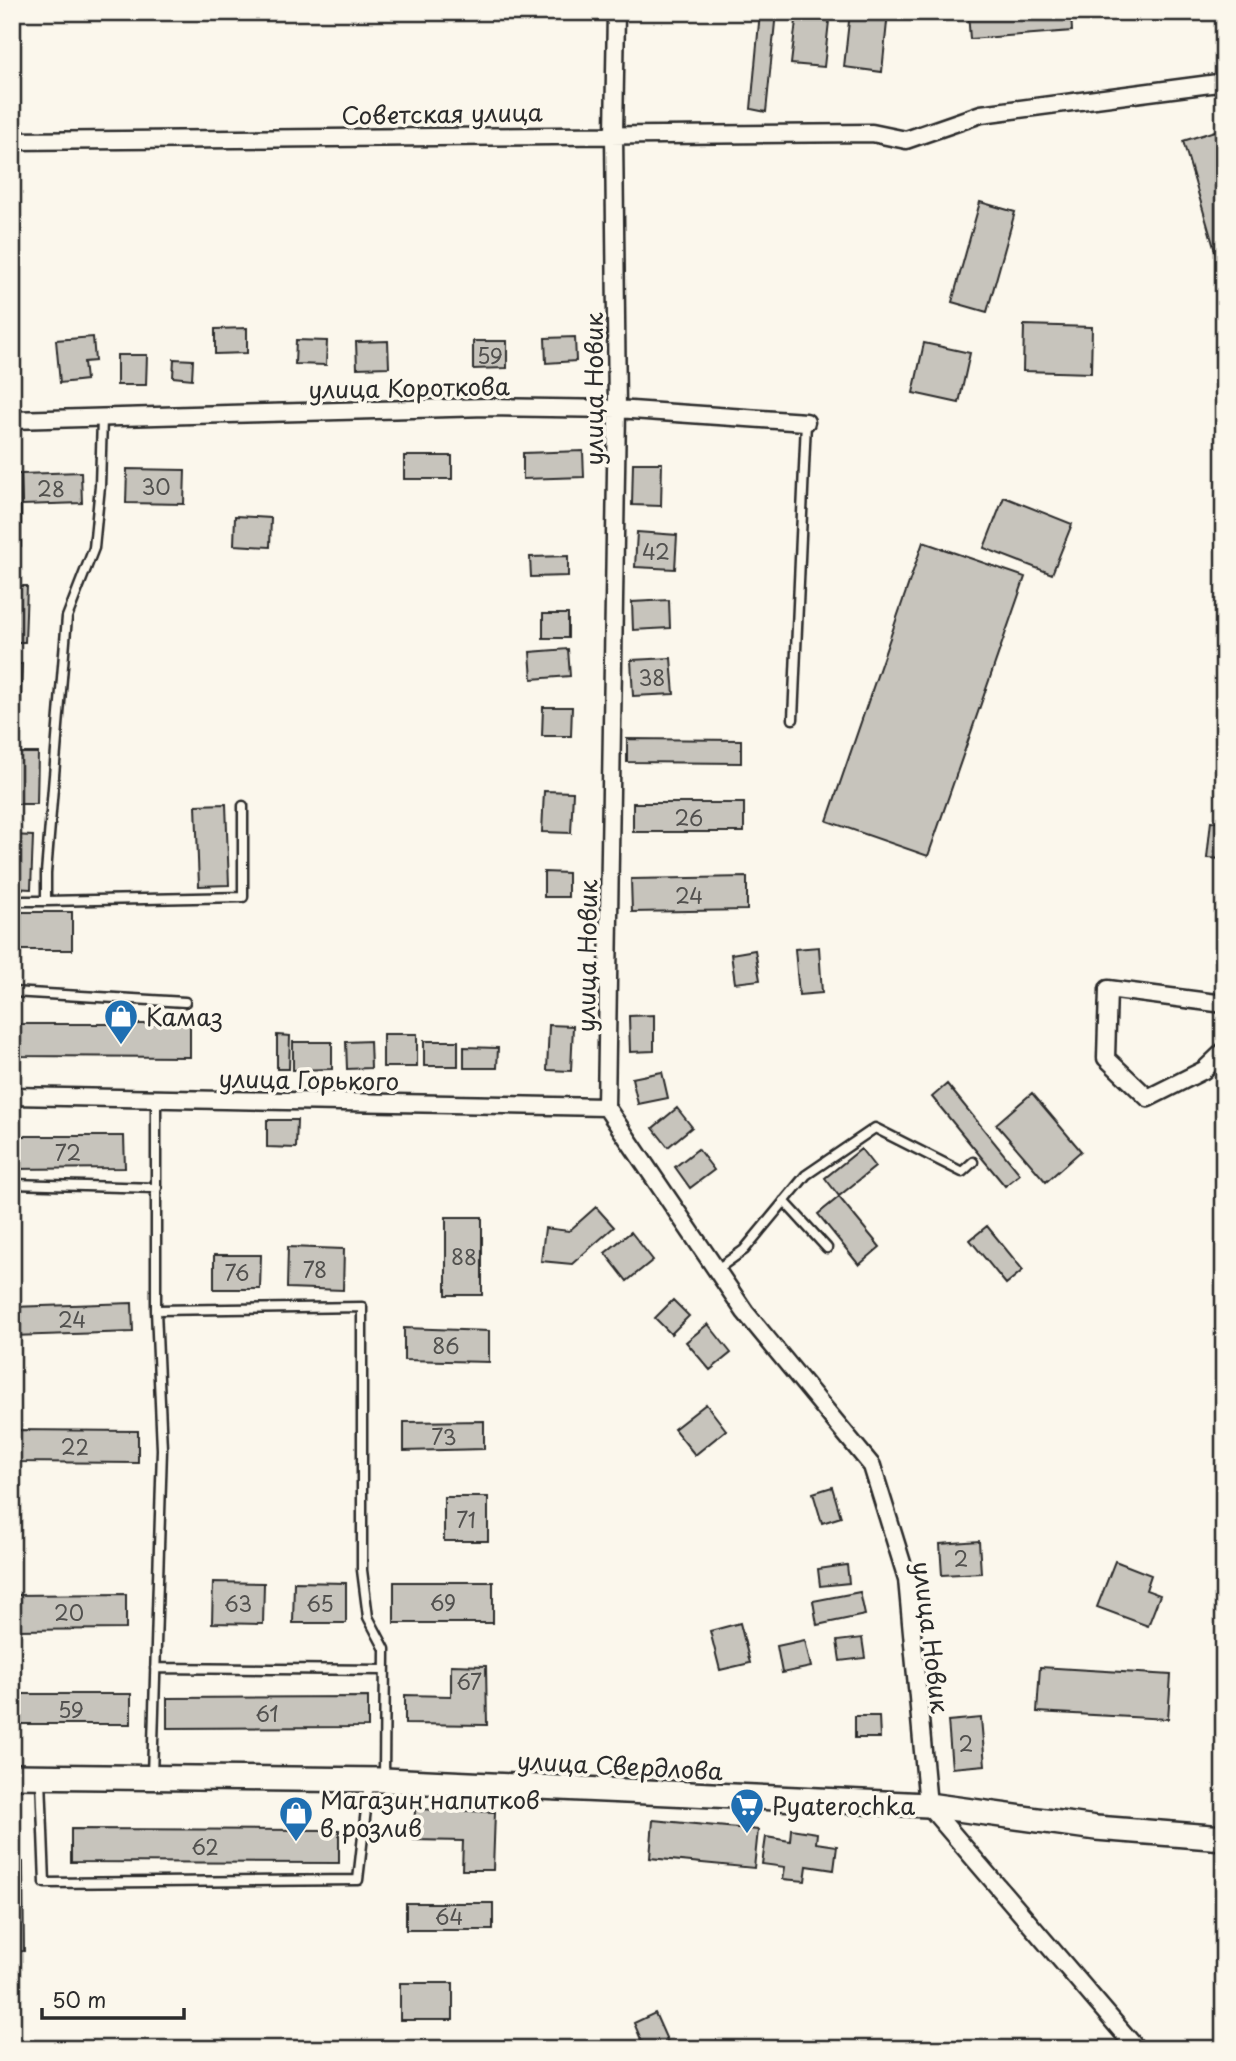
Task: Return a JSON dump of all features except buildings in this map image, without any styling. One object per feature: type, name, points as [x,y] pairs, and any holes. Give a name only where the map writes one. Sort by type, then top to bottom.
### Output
[{"type":"main road","name":"улица Свердлова","points":[[12,1776],[376,1780],[928,1805],[1096,1828],[1224,1838]]},
{"type":"street","name":"улица Новик","points":[[616,12],[614,134],[617,409],[606,1108],[745,1312],[872,1466],[907,1578],[928,1805]]},
{"type":"street","name":"Советская улица","points":[[12,141],[872,133],[906,139],[981,114],[1218,83],[1224,87]]},
{"type":"street","name":"улица Короткова","points":[[12,420],[487,408],[617,409],[806,422]]},
{"type":"street","points":[[1224,1004],[1108,989],[1106,1058],[1148,1098],[1203,1070],[1224,1051]]},
{"type":"street","name":"улица Горького","points":[[12,1096],[606,1108]]},
{"type":"street","points":[[928,1805],[1137,2049]]},
{"type":"lane","points":[[46,901],[67,617],[94,548],[100,486],[102,418]]},
{"type":"lane","points":[[793,719],[806,422]]},
{"type":"lane","points":[[12,901],[243,897],[243,806]]},
{"type":"lane","points":[[12,992],[185,1002]]},
{"type":"lane","points":[[152,1777],[162,1450],[156,1310],[156,1099]]},
{"type":"lane","points":[[716,1270],[744,1250],[806,1175],[875,1129],[962,1172],[973,1162]]},
{"type":"lane","points":[[12,1184],[157,1188]]},
{"type":"lane","points":[[784,1201],[827,1248]]},
{"type":"lane","points":[[41,1776],[45,1883],[358,1880],[376,1780],[384,1670],[384,1649],[368,1617],[362,1570],[362,1307],[156,1310]]},
{"type":"lane","points":[[155,1668],[384,1670]]},
{"type":"place","name":"Камаз","points":[[121,1046]]},
{"type":"place","name":"Pyaterochka","points":[[747,1835]]},
{"type":"place","name":"Магазин напитков в розлив","points":[[296,1843]]}]
